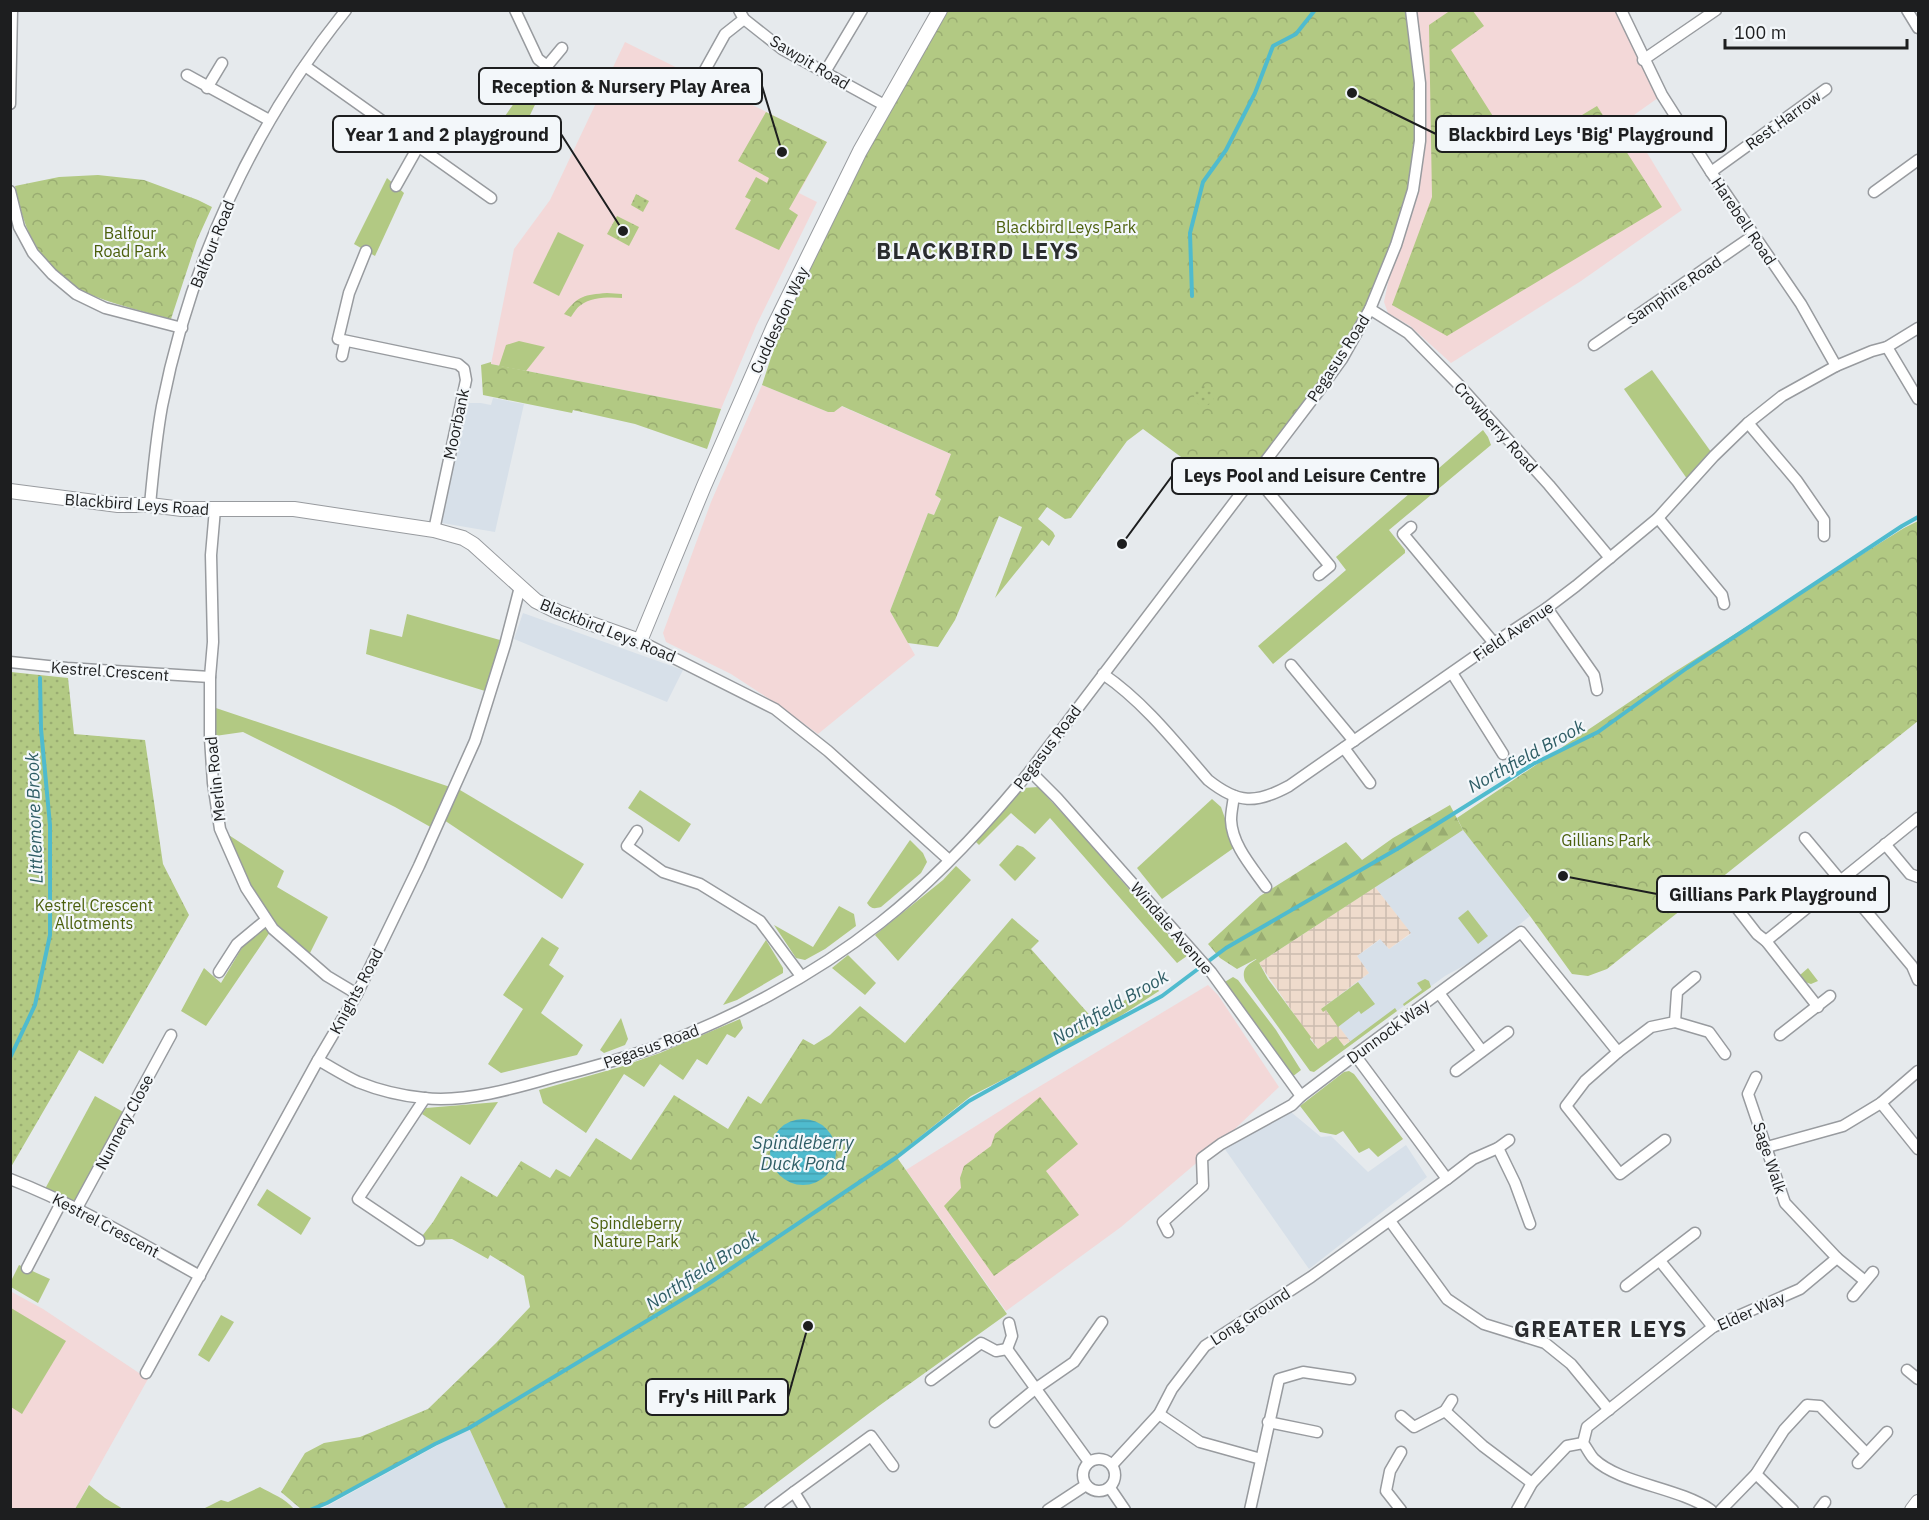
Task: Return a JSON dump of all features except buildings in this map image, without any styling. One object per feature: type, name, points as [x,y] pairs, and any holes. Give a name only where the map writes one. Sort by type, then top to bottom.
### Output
[{"type":"street","points":[[10,104],[12,10]]},
{"type":"street","name":"Balfour Road","points":[[150,505],[155,451],[163,405],[182,328],[191,296],[225,209],[239,177],[270,120],[305,66],[346,10]]},
{"type":"street","points":[[515,10],[544,71],[562,48]]},
{"type":"street","points":[[825,72],[862,10]]},
{"type":"street","name":"Cuddesdon Way","points":[[640,641],[774,326],[860,152],[940,10]]},
{"type":"street","name":"Pegasus Road","points":[[318,1060],[358,1082],[387,1090],[425,1098],[458,1098],[518,1088],[639,1053],[714,1023],[830,959],[880,923],[950,860],[1001,807],[1030,771],[1255,476],[1342,359],[1370,309],[1396,245],[1413,190],[1420,141],[1420,83],[1411,10]]},
{"type":"street","name":"Harebell Road","points":[[1621,10],[1662,95],[1711,172],[1801,304],[1836,366]]},
{"type":"street","points":[[1644,60],[1716,10]]},
{"type":"street","points":[[1907,10],[1918,28]]},
{"type":"street","points":[[700,79],[725,34],[742,15]]},
{"type":"street","name":"Sawpit Road","points":[[742,15],[782,49],[886,106]]},
{"type":"street","points":[[207,88],[222,63]]},
{"type":"street","points":[[305,66],[491,198]]},
{"type":"street","points":[[187,75],[207,88],[270,120]]},
{"type":"street","name":"Rest Harrow","points":[[1711,172],[1826,89]]},
{"type":"street","points":[[396,186],[418,147]]},
{"type":"street","points":[[1874,192],[1918,160]]},
{"type":"street","points":[[10,191],[15,229],[52,274],[76,294],[105,308],[182,328]]},
{"type":"street","name":"Samphire Road","points":[[1594,345],[1754,235]]},
{"type":"street","points":[[342,356],[345,342],[338,339],[349,293],[366,251]]},
{"type":"street","name":"Crowberry Road","points":[[1370,309],[1408,333],[1460,386],[1549,485],[1610,558]]},
{"type":"street","name":"Field Avenue","points":[[1103,674],[1118,684],[1137,702],[1208,780],[1220,790],[1250,800],[1270,796],[1289,786],[1547,608],[1658,518],[1714,456],[1748,423],[1794,388],[1836,366],[1887,347],[1918,328]]},
{"type":"street","name":"Moorbank","points":[[345,342],[458,364],[464,369],[466,380],[434,530]]},
{"type":"street","points":[[1887,347],[1918,399]]},
{"type":"street","points":[[1748,423],[1797,481],[1824,520],[1824,536]]},
{"type":"street","points":[[1255,476],[1330,566],[1319,575]]},
{"type":"street","name":"Blackbird Leys Road","points":[[10,491],[118,506],[150,505],[182,509],[294,509],[434,530],[462,537],[473,544],[536,601],[558,612],[640,641],[776,709],[828,751],[950,860]]},
{"type":"street","name":"Merlin Road","points":[[215,509],[211,555],[213,642],[210,676],[213,783],[220,829],[246,888],[273,929],[327,976],[357,994]]},
{"type":"street","points":[[1658,518],[1722,595],[1724,604]]},
{"type":"street","points":[[1411,527],[1403,534],[1494,643]]},
{"type":"street","name":"Knights Road","points":[[146,1373],[318,1060],[357,994],[419,866],[475,741],[520,587]]},
{"type":"street","points":[[1547,608],[1594,675],[1597,690]]},
{"type":"street","name":"Kestrel Crescent","points":[[10,662],[67,668],[210,676]]},
{"type":"street","points":[[1291,664],[1354,741]]},
{"type":"street","points":[[1452,673],[1503,754]]},
{"type":"street","points":[[1344,748],[1370,783]]},
{"type":"street","name":"Windale Avenue","points":[[1030,771],[1057,798],[1208,970],[1301,1096]]},
{"type":"street","points":[[1234,796],[1231,819],[1233,834],[1238,847],[1266,887]]},
{"type":"street","points":[[1766,941],[1918,818]]},
{"type":"street","points":[[637,831],[627,846],[663,872],[700,884],[760,921],[801,976]]},
{"type":"street","points":[[1805,838],[1912,966],[1918,980]]},
{"type":"street","points":[[1885,844],[1910,874],[1918,878]]},
{"type":"street","points":[[1736,908],[1757,934],[1766,941],[1818,1007]]},
{"type":"street","points":[[219,972],[237,944],[267,920]]},
{"type":"street","name":"Dunnock Way","points":[[1168,1232],[1162,1222],[1203,1186],[1202,1158],[1221,1144],[1292,1105],[1355,1055],[1521,932],[1618,1052]]},
{"type":"street","points":[[1674,1022],[1677,992],[1695,977]]},
{"type":"street","points":[[1440,993],[1482,1051]]},
{"type":"street","points":[[1780,1035],[1830,996]]},
{"type":"street","points":[[1665,1140],[1620,1174],[1566,1106],[1585,1081],[1651,1027],[1674,1022],[1708,1032],[1725,1054]]},
{"type":"street","points":[[1456,1071],[1508,1032]]},
{"type":"street","name":"Nunnery Close","points":[[77,1208],[171,1035]]},
{"type":"street","points":[[1355,1055],[1447,1179]]},
{"type":"street","points":[[1767,1148],[1843,1126],[1881,1103],[1918,1071]]},
{"type":"street","name":"Sage Walk","points":[[1756,1077],[1748,1094],[1785,1203],[1838,1258]]},
{"type":"street","points":[[419,1240],[358,1199],[425,1098]]},
{"type":"street","points":[[1881,1103],[1918,1149]]},
{"type":"street","name":"Long Ground","points":[[1112,1465],[1159,1414],[1172,1389],[1205,1346],[1311,1277],[1473,1159],[1498,1148],[1509,1140]]},
{"type":"street","points":[[1498,1148],[1515,1183],[1530,1224]]},
{"type":"street","name":"Kestrel Crescent","points":[[10,1179],[77,1208],[200,1276]]},
{"type":"street","points":[[27,1268],[63,1201]]},
{"type":"street","points":[[1390,1221],[1447,1299],[1484,1324],[1545,1343],[1571,1364],[1609,1410]]},
{"type":"street","points":[[1626,1286],[1695,1233]]},
{"type":"street","points":[[1838,1258],[1865,1281]]},
{"type":"street","name":"Elder Way","points":[[1583,1443],[1587,1426],[1713,1327],[1800,1289],[1838,1258]]},
{"type":"street","points":[[1660,1261],[1713,1327]]},
{"type":"street","points":[[1853,1296],[1874,1272]]},
{"type":"street","points":[[995,1422],[1035,1389],[1074,1362],[1102,1322]]},
{"type":"street","points":[[1007,1349],[1012,1336],[1009,1323]]},
{"type":"street","points":[[931,1380],[981,1343],[996,1351],[1007,1349]]},
{"type":"street","points":[[1007,1349],[1089,1462]]},
{"type":"street","points":[[1907,1370],[1918,1378]]},
{"type":"street","points":[[1250,1509],[1276,1379],[1303,1372],[1350,1379]]},
{"type":"street","points":[[1401,1416],[1414,1427],[1445,1411],[1452,1400]]},
{"type":"street","points":[[1721,1509],[1756,1474],[1784,1430],[1807,1405],[1820,1406],[1866,1453]]},
{"type":"street","points":[[1445,1411],[1483,1446],[1532,1483]]},
{"type":"street","points":[[1159,1414],[1200,1442],[1261,1459]]},
{"type":"street","points":[[1268,1422],[1317,1432]]},
{"type":"street","points":[[1858,1463],[1887,1432]]},
{"type":"street","points":[[770,1509],[871,1436],[893,1466]]},
{"type":"street","points":[[1517,1509],[1532,1483],[1567,1446],[1583,1443],[1594,1459],[1617,1473],[1680,1494],[1711,1509]]},
{"type":"street","points":[[1401,1452],[1390,1471],[1386,1491],[1401,1509]]},
{"type":"street","points":[[1100,1458],[1112,1465],[1116,1476],[1110,1488],[1100,1492],[1086,1485],[1083,1474],[1089,1462],[1100,1458]]},
{"type":"street","points":[[1756,1474],[1793,1509]]},
{"type":"street","points":[[1048,1509],[1086,1485]]},
{"type":"street","points":[[1110,1488],[1125,1509]]},
{"type":"street","points":[[794,1492],[806,1509]]},
{"type":"street","points":[[1912,1509],[1918,1502]]},
{"type":"shaded area","points":[[1411,11],[1616,11],[1662,95],[1627,120],[1682,210],[1581,281],[1451,363],[1410,326],[1388,313],[1384,302],[1396,245]]},
{"type":"shaded area","points":[[625,42],[827,142],[799,193],[817,202],[756,326],[721,409],[491,364],[514,249],[550,200]]},
{"type":"shaded area","points":[[762,385],[828,412],[837,410],[841,406],[951,454],[935,495],[941,498],[934,515],[928,513],[890,611],[915,655],[818,734],[731,674],[666,642],[663,633],[711,502]]},
{"type":"shaded area","points":[[493,398],[524,404],[495,532],[442,523],[466,403],[491,405]]},
{"type":"shaded area","points":[[523,613],[683,670],[667,702],[514,639]]},
{"type":"shaded area","points":[[1463,830],[1530,916],[1476,959],[1445,976],[1352,1044],[1326,1010],[1321,1009],[1369,973],[1357,956],[1381,939],[1389,949],[1411,934],[1375,887]]},
{"type":"shaded area","points":[[1375,887],[1411,933],[1389,949],[1380,939],[1357,956],[1369,973],[1321,1009],[1326,1010],[1350,1041],[1343,1046],[1318,1049],[1259,963]]},
{"type":"shaded area","points":[[1208,985],[1218,995],[1279,1087],[1220,1143],[1121,1227],[1006,1311],[906,1170]]},
{"type":"shaded area","points":[[1291,1112],[1321,1137],[1331,1136],[1368,1172],[1406,1145],[1427,1177],[1309,1269],[1222,1145]]},
{"type":"shaded area","points":[[10,1291],[43,1309],[148,1379],[75,1509],[11,1509]]},
{"type":"shaded area","points":[[469,1428],[506,1509],[320,1510]]},
{"type":"green space","points":[[1451,10],[1473,11],[1484,26],[1451,50],[1510,143],[1540,126],[1547,136],[1597,106],[1662,207],[1447,336],[1392,305],[1432,197],[1429,25]]},
{"type":"green space","name":"Blackbird Leys Park","points":[[940,11],[1411,11],[1420,141],[1396,245],[1342,359],[1255,476],[1230,493],[1143,429],[1127,441],[1071,518],[1065,519],[1047,507],[1038,519],[1055,536],[1049,546],[1042,540],[995,598],[1022,527],[999,516],[955,620],[938,647],[908,643],[890,611],[928,513],[934,515],[941,499],[935,495],[951,454],[842,406],[834,412],[828,412],[762,385],[781,327],[860,151]]},
{"type":"green space","points":[[536,72],[546,82],[514,148],[493,133]]},
{"type":"green space","points":[[766,112],[827,142],[789,209],[798,215],[779,250],[735,229],[751,200],[745,197],[756,177],[767,183],[769,178],[738,161]]},
{"type":"green space","name":"Balfour Road Park","points":[[98,175],[144,180],[212,207],[197,240],[171,319],[105,300],[70,284],[50,265],[30,234],[15,186],[59,177]]},
{"type":"green space","points":[[387,178],[404,193],[375,256],[354,244]]},
{"type":"green space","points":[[636,194],[649,201],[643,212],[631,205]]},
{"type":"green space","points":[[617,216],[639,227],[629,246],[607,234]]},
{"type":"green space","points":[[558,232],[584,245],[559,296],[533,283]]},
{"type":"green space","points":[[607,293],[622,294],[622,298],[590,300],[580,306],[571,317],[564,314],[582,297]]},
{"type":"green space","points":[[519,341],[545,347],[526,371],[499,366],[506,345]]},
{"type":"green space","points":[[491,362],[491,364],[721,409],[707,449],[635,424],[573,410],[572,413],[483,395],[481,365]]},
{"type":"green space","points":[[1652,370],[1714,456],[1690,483],[1624,389]]},
{"type":"green space","points":[[1200,386],[1208,386],[1214,392],[1214,400],[1208,406],[1200,406],[1194,400],[1194,392]]},
{"type":"green space","points":[[1483,430],[1491,445],[1389,530],[1405,553],[1273,664],[1258,646],[1346,570],[1336,557]]},
{"type":"green space","name":"Gillians Park","points":[[1918,521],[1918,721],[1607,969],[1588,976],[1572,974],[1463,830],[1457,818],[1668,676]]},
{"type":"green space","points":[[407,614],[500,640],[485,691],[366,654],[370,629],[402,637]]},
{"type":"green space","name":"Kestrel Crescent Allotments","points":[[11,672],[68,678],[74,734],[145,740],[163,864],[189,915],[103,1064],[79,1050],[11,1167]]},
{"type":"green space","points":[[207,705],[453,788],[434,829],[395,807],[243,732],[208,737]]},
{"type":"green space","points":[[455,787],[584,864],[562,899],[441,818]]},
{"type":"green space","points":[[1038,787],[1187,956],[1177,963],[1050,818],[1035,834],[1011,813],[979,845],[975,841],[1023,788]]},
{"type":"green space","points":[[640,790],[691,824],[679,842],[628,808]]},
{"type":"green space","points":[[1212,799],[1221,807],[1235,847],[1162,899],[1137,868]]},
{"type":"green space","points":[[1450,805],[1463,830],[1259,963],[1256,959],[1237,969],[1220,958],[1208,944],[1260,896],[1346,842],[1362,860],[1393,838]]},
{"type":"green space","points":[[221,830],[284,871],[277,887],[328,917],[307,959],[273,929]]},
{"type":"green space","points":[[910,840],[923,853],[927,862],[921,873],[881,907],[871,907],[867,903]]},
{"type":"green space","points":[[1017,845],[1036,858],[1015,881],[999,865]]},
{"type":"green space","points":[[956,866],[971,880],[898,961],[875,935],[943,880]]},
{"type":"green space","points":[[839,906],[854,914],[856,926],[825,949],[805,960],[796,958],[774,925],[813,947]]},
{"type":"green space","points":[[1468,910],[1488,936],[1478,944],[1458,918]]},
{"type":"green space","points":[[262,914],[272,929],[206,1026],[181,1011],[204,968],[221,983]]},
{"type":"green space","name":"Spindleberry Nature Park","points":[[1012,918],[1039,941],[1031,949],[1094,1020],[1153,982],[1159,991],[1096,1032],[971,1096],[896,1156],[1007,1314],[876,1408],[742,1509],[506,1509],[469,1428],[327,1503],[310,1509],[301,1509],[281,1492],[305,1453],[324,1443],[360,1437],[428,1409],[530,1307],[524,1276],[490,1255],[488,1259],[452,1239],[419,1240],[433,1222],[461,1176],[497,1197],[521,1161],[550,1178],[556,1169],[570,1177],[596,1138],[631,1160],[674,1095],[728,1129],[748,1096],[761,1104],[803,1039],[814,1045],[830,1035],[860,1006],[905,1043]]},
{"type":"green space","points":[[542,937],[559,948],[549,965],[564,976],[541,1013],[583,1045],[577,1055],[501,1073],[488,1064],[523,1009],[503,995]]},
{"type":"green space","points":[[766,940],[783,968],[783,973],[737,1000],[723,1005]]},
{"type":"green space","points":[[848,955],[876,983],[865,995],[832,968]]},
{"type":"green space","points":[[1257,959],[1268,979],[1318,1049],[1336,1036],[1344,1046],[1395,1008],[1397,1011],[1314,1072],[1310,1071],[1245,981],[1246,968]]},
{"type":"green space","points":[[1808,968],[1818,981],[1811,984],[1801,979],[1800,975]]},
{"type":"green space","points":[[1233,977],[1238,980],[1276,1030],[1301,1070],[1292,1077],[1223,983]]},
{"type":"green space","points":[[1425,979],[1429,981],[1431,987],[1404,1006],[1403,1004],[1422,990],[1417,983]]},
{"type":"green space","points":[[1358,982],[1375,1004],[1361,1014],[1359,1011],[1338,1027],[1326,1010],[1323,1012],[1321,1009]]},
{"type":"green space","points":[[621,1018],[628,1039],[625,1045],[604,1053],[600,1050]]},
{"type":"green space","points":[[740,1019],[743,1028],[735,1038],[727,1034],[707,1065],[697,1059],[683,1080],[660,1064],[644,1087],[624,1074],[586,1133],[543,1103],[539,1090],[660,1053]]},
{"type":"green space","points":[[1349,1071],[1354,1074],[1403,1139],[1378,1157],[1369,1148],[1359,1153],[1343,1131],[1336,1135],[1320,1132],[1300,1106],[1344,1072]]},
{"type":"green space","points":[[95,1096],[125,1113],[76,1204],[45,1189]]},
{"type":"green space","points":[[1040,1097],[1078,1144],[1046,1171],[1079,1215],[994,1276],[944,1206],[961,1188],[960,1178],[964,1166],[991,1146],[995,1134]]},
{"type":"green space","points":[[498,1102],[470,1145],[422,1114],[426,1108]]},
{"type":"green space","points":[[267,1189],[311,1218],[301,1235],[257,1205]]},
{"type":"green space","points":[[19,1265],[50,1279],[38,1303],[11,1287],[11,1281]]},
{"type":"green space","points":[[11,1308],[66,1341],[22,1414],[11,1407]]},
{"type":"green space","points":[[221,1315],[234,1322],[209,1362],[198,1355]]},
{"type":"green space","points":[[89,1485],[105,1498],[123,1509],[75,1509]]},
{"type":"green space","points":[[260,1487],[282,1499],[294,1509],[203,1509],[221,1500],[228,1502]]},
{"type":"water","name":"Spindleberry Duck Pond","points":[[803,1119],[816,1122],[826,1129],[833,1139],[836,1152],[833,1165],[826,1175],[816,1182],[803,1185],[790,1182],[780,1175],[773,1165],[770,1152],[773,1139],[780,1129],[790,1122]]},
{"type":"waterway","points":[[1192,296],[1190,233],[1203,182],[1226,150],[1255,93],[1273,46],[1296,34],[1315,10]]},
{"type":"waterway","name":"Northfield Brook","points":[[310,1510],[469,1428],[708,1284],[897,1157],[969,1101],[1162,996],[1226,948],[1397,849],[1533,764],[1598,732],[1687,668],[1918,517]]},
{"type":"waterway","name":"Littlemore Brook","points":[[10,1058],[35,1005],[50,935],[50,825],[41,729],[40,678]]},
{"type":"place","name":"Blackbird Leys 'Big' Playground","points":[[1352,93]]},
{"type":"place","name":"Reception & Nursery Play Area","points":[[782,152]]},
{"type":"place","name":"Year 1 and 2 playground","points":[[623,231]]},
{"type":"place","name":"Leys Pool and Leisure Centre","points":[[1122,544]]},
{"type":"place","name":"Gillians Park Playground","points":[[1563,876]]},
{"type":"place","name":"Fry's Hill Park","points":[[808,1326]]},
{"type":"district","name":"BLACKBIRD LEYS","points":[[978,250]]},
{"type":"district","name":"GREATER LEYS","points":[[1601,1328]]}]
